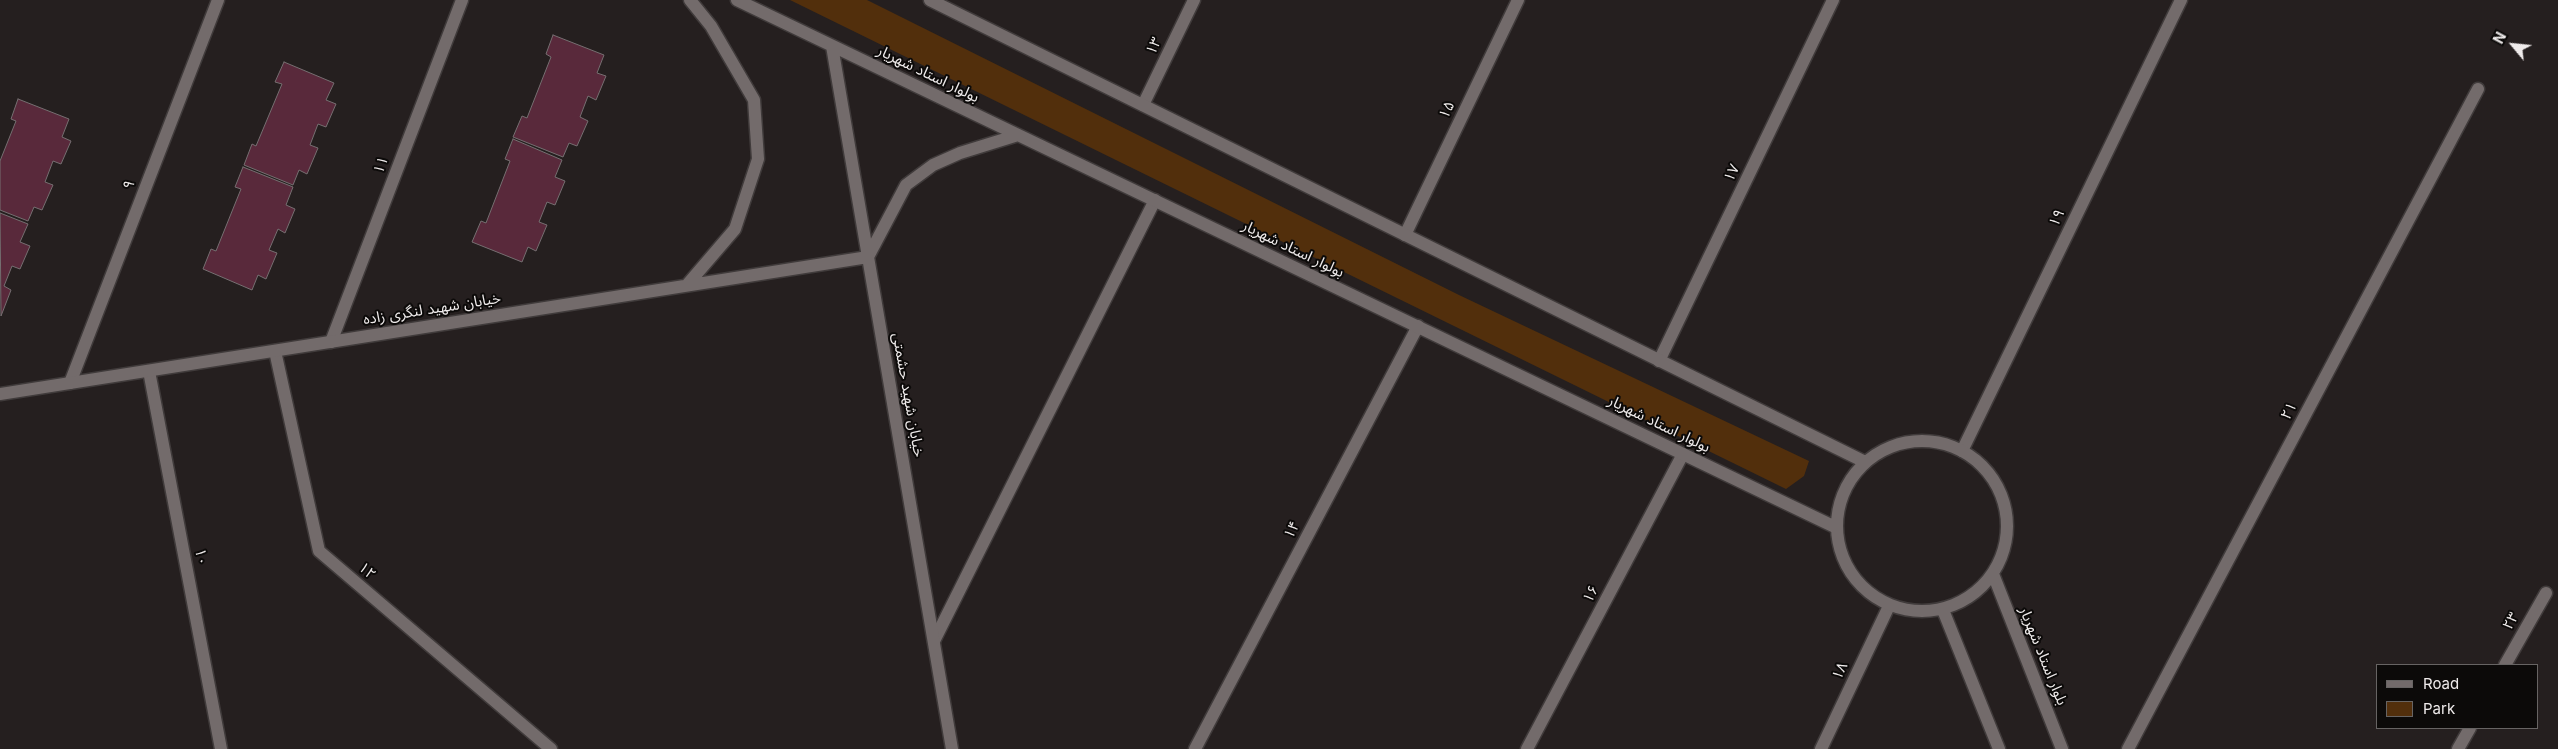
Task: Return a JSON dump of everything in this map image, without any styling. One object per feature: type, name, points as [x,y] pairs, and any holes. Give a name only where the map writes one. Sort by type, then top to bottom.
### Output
[{"type":"street","name":"۹","points":[[70,383],[218,0]]},
{"type":"street","name":"۱۱","points":[[331,342],[462,0]]},
{"type":"street","points":[[687,286],[735,229],[758,159],[754,100],[711,26],[690,0]]},
{"type":"street","name":"بولوار استاد شهریار","points":[[738,0],[1835,527]]},
{"type":"street","points":[[930,0],[1865,462]]},
{"type":"street","name":"۱۳","points":[[1143,105],[1194,0]]},
{"type":"street","name":"۱۵","points":[[1405,235],[1518,0]]},
{"type":"street","name":"۱۷","points":[[1659,361],[1833,0]]},
{"type":"street","name":"۱۹","points":[[1962,451],[2181,0]]},
{"type":"street","name":"خیابان شهید حشمتی","points":[[832,46],[952,749]]},
{"type":"street","name":"۲۱","points":[[2128,749],[2478,89]]},
{"type":"street","points":[[868,257],[906,185],[933,165],[960,153],[1018,135]]},
{"type":"street","points":[[934,642],[1155,200]]},
{"type":"street","name":"خیابان شهید لنگری زاده","points":[[0,394],[868,257]]},
{"type":"street","name":"۱۴","points":[[1194,749],[1418,326]]},
{"type":"street","name":"۱۲","points":[[275,351],[319,551],[551,749]]},
{"type":"street","name":"۱۰","points":[[149,371],[221,749]]},
{"type":"street","points":[[1914,441],[1939,442],[1962,451],[1985,468],[2000,492],[2007,520],[2004,548],[1993,574],[1979,590],[1962,602],[1943,610],[1916,612],[1889,606],[1865,591],[1847,569],[1838,543],[1835,527],[1846,486],[1865,462],[1890,446],[1914,441]]},
{"type":"street","name":"۱۶","points":[[1527,749],[1684,454]]},
{"type":"street","name":"بلوار استاد شهریار","points":[[1993,574],[2062,749]]},
{"type":"street","name":"۲۳","points":[[2506,664],[2546,593]]},
{"type":"street","name":"۱۸","points":[[1821,749],[1889,606]]},
{"type":"street","points":[[1943,610],[1999,749]]},
{"type":"street","points":[[2458,749],[2469,729]]},
{"type":"green space","points":[[790,0],[867,0],[1459,295],[1809,461],[1804,476],[1786,489]]},
{"type":"building","points":[[553,35],[604,55],[597,73],[606,76],[596,100],[588,96],[580,117],[588,121],[577,146],[569,143],[563,157],[513,137],[522,116],[527,118],[551,57],[546,54]]},
{"type":"building","points":[[284,62],[334,83],[326,100],[336,104],[326,127],[318,124],[310,145],[318,148],[307,174],[299,170],[293,185],[244,165],[252,144],[256,146],[282,84],[275,82]]},
{"type":"building","points":[[18,99],[69,119],[62,137],[71,141],[61,164],[53,161],[45,182],[53,185],[42,210],[34,207],[28,221],[0,210],[0,161],[16,121],[11,119]]},
{"type":"building","points":[[513,139],[562,160],[555,177],[565,181],[555,205],[547,202],[539,222],[547,225],[536,251],[528,247],[522,262],[472,242],[481,221],[486,223],[510,161],[505,159]]},
{"type":"building","points":[[243,167],[293,187],[286,205],[295,209],[285,233],[278,229],[269,250],[277,253],[266,279],[258,275],[252,290],[203,269],[211,249],[216,251],[241,189],[235,187]]},
{"type":"building","points":[[0,213],[28,224],[20,242],[30,246],[20,269],[12,266],[4,286],[11,290],[1,316]]}]
